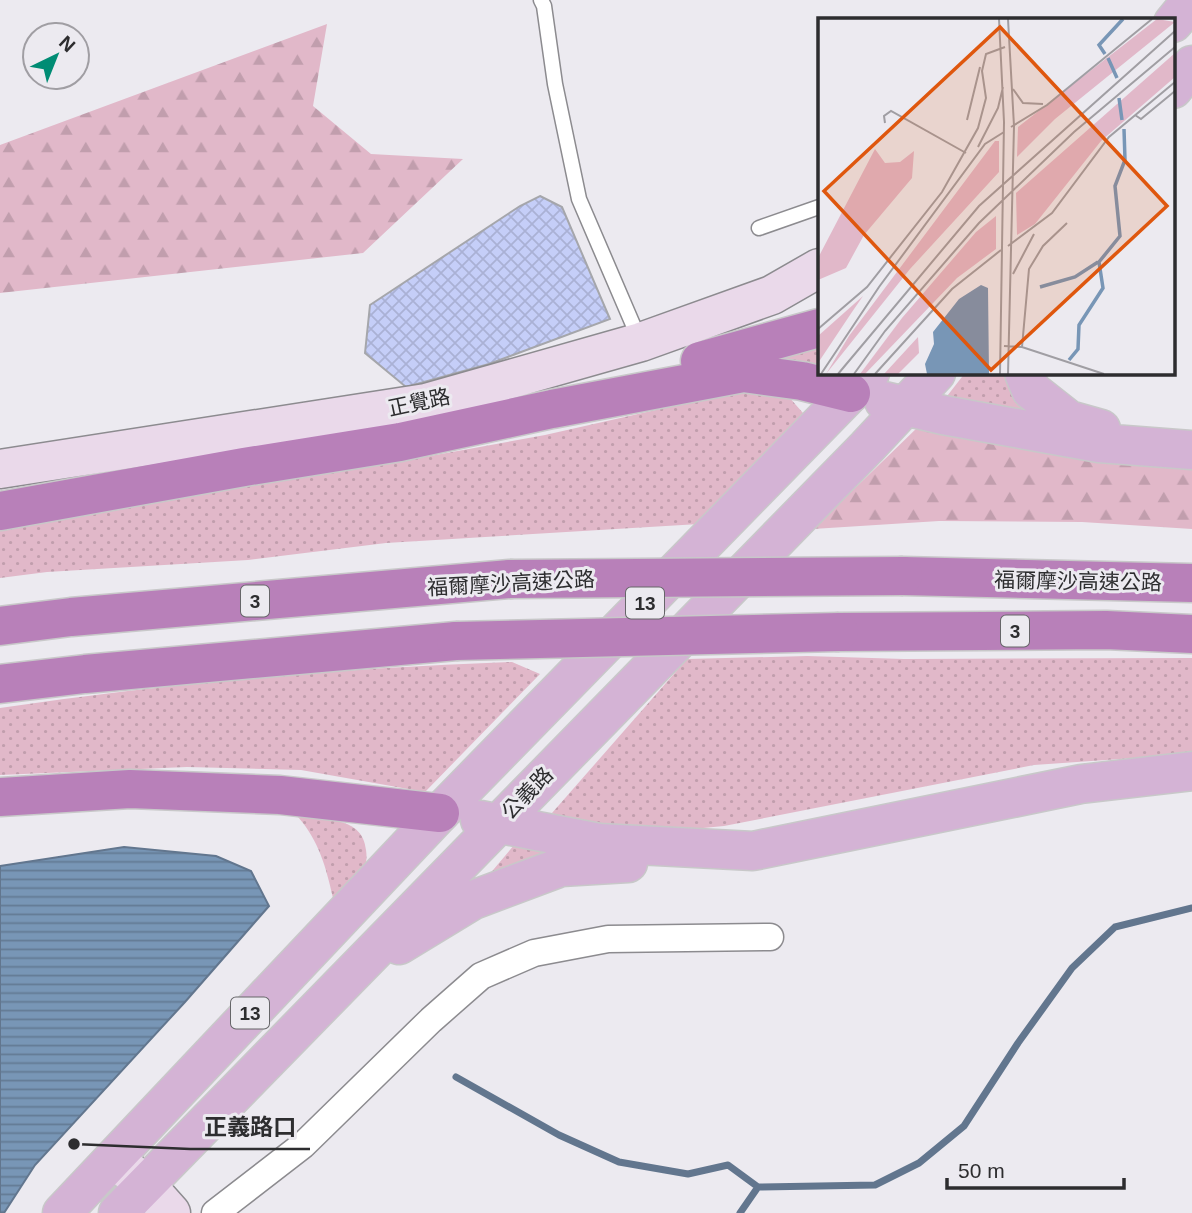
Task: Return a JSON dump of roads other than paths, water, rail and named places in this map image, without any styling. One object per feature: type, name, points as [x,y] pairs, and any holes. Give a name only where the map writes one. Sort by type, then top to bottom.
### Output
[{"type":"highway","points":[[552,410],[713,357],[818,328]]},
{"type":"highway","points":[[0,511],[400,442],[743,373],[802,381],[861,383]]},
{"type":"highway","name":"福爾摩沙高速公路","points":[[0,626],[71,617],[510,579],[903,576],[1192,583]]},
{"type":"highway","name":"3","points":[[0,684],[456,641],[839,632],[1106,630],[1192,634]]},
{"type":"highway","points":[[0,797],[130,789],[280,795],[440,813]]},
{"type":"main road","points":[[1174,22],[1192,0]]},
{"type":"main road","points":[[1174,88],[1192,65]]},
{"type":"main road","name":"公義路","points":[[118,1213],[935,374]]},
{"type":"main road","points":[[1024,374],[1031,390],[1069,420],[1121,434],[1192,448]]},
{"type":"main road","points":[[861,383],[906,406],[943,415],[1099,443],[1192,448]]},
{"type":"main road","name":"13","points":[[62,1213],[440,813],[861,383]]},
{"type":"main road","points":[[440,813],[598,843],[753,851],[1082,784],[1192,771]]},
{"type":"main road","points":[[355,971],[473,900],[561,867],[666,860],[738,850]]},
{"type":"street","name":"正覺路","points":[[0,469],[426,403],[641,342],[772,295],[818,269]]},
{"type":"street","points":[[215,1213],[303,1145],[431,1020],[481,976],[534,953],[608,939],[770,937]]},
{"type":"street","points":[[114,1159],[146,1185],[171,1213]]},
{"type":"lane","points":[[541,0],[579,199],[641,342]]},
{"type":"lane","points":[[759,228],[818,207]]},
{"type":"water","points":[[124,847],[216,856],[251,871],[269,906],[35,1165],[4,1213],[0,1213],[0,866]]},
{"type":"waterway","points":[[740,1213],[758,1187],[875,1185],[919,1163],[964,1126],[1018,1043],[1072,968],[1115,927],[1192,908]]},
{"type":"waterway","points":[[456,1077],[559,1135],[619,1162],[688,1174],[728,1165],[758,1187]]},
{"type":"place","name":"正義路口","points":[[74,1144]]}]
